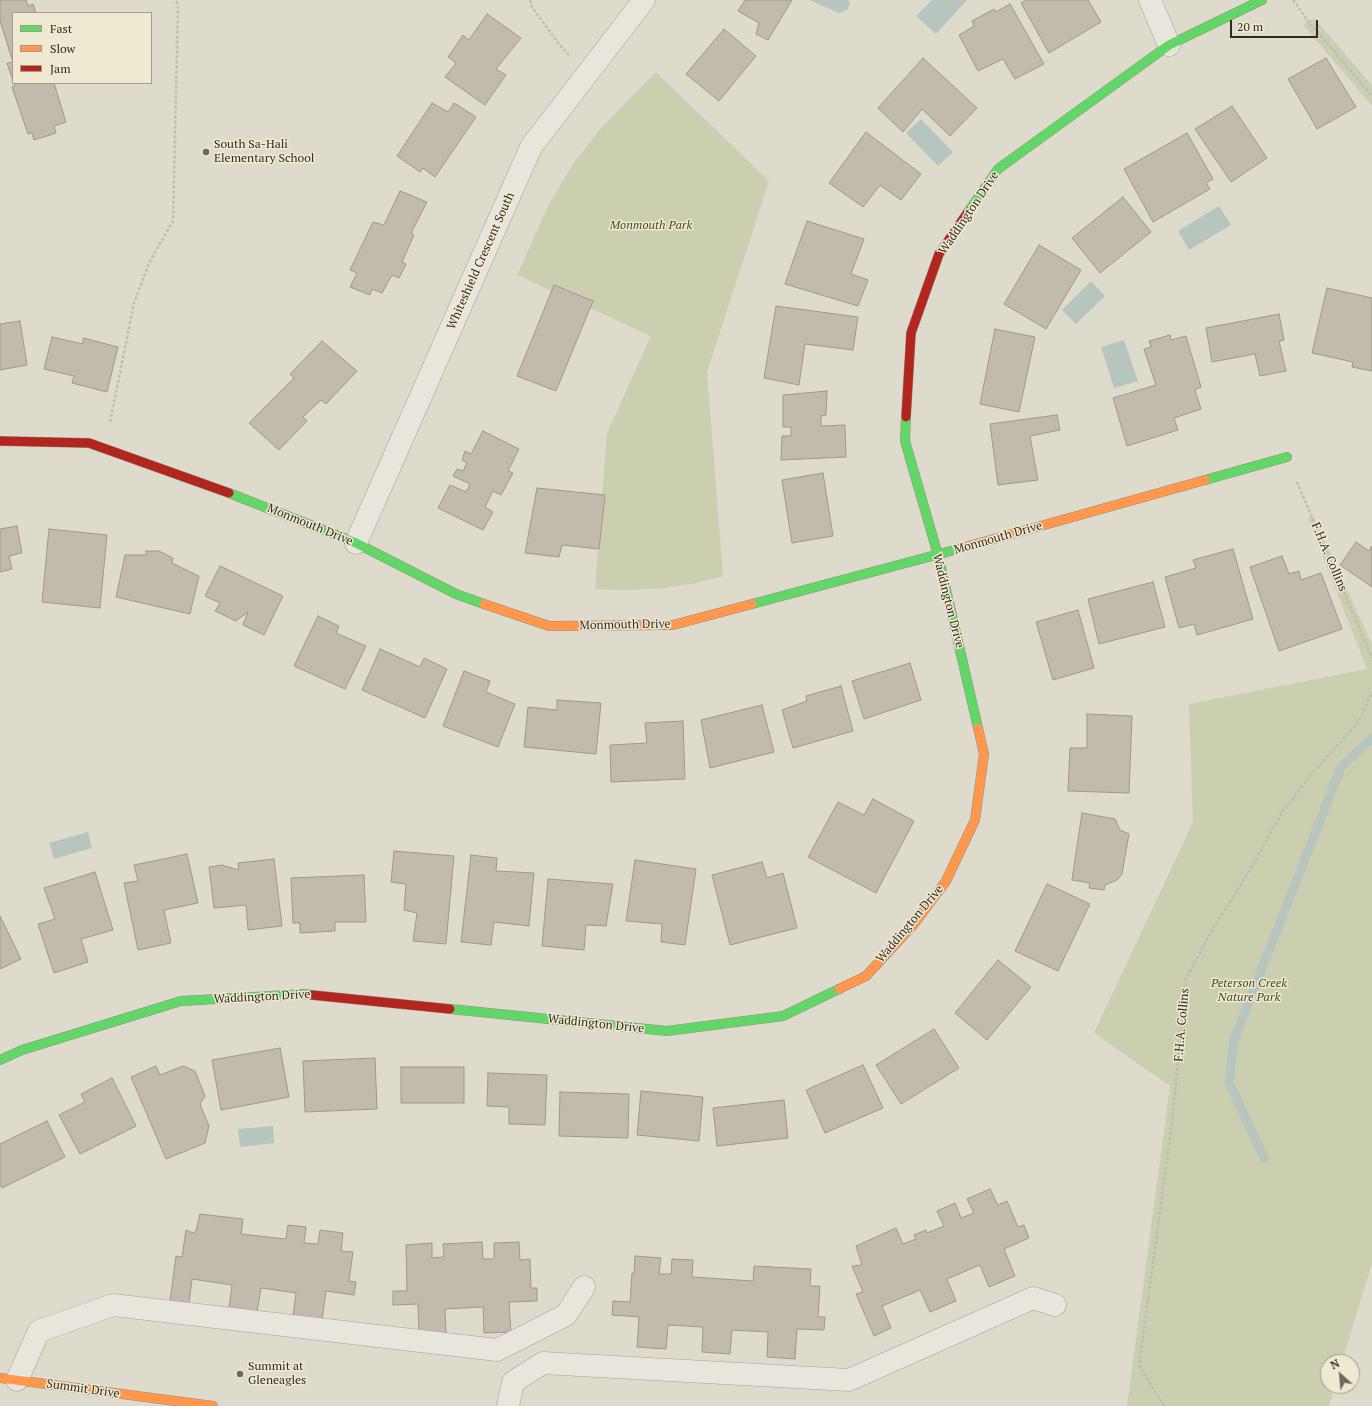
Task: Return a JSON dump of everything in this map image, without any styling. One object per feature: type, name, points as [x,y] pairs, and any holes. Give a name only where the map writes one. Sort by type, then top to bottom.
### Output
[{"type":"street","name":"Whiteshield Crescent South","points":[[356,544],[531,147],[644,0]]},
{"type":"street","points":[[1150,0],[1169,45]]},
{"type":"street","name":"Waddington Drive","points":[[0,1060],[22,1050],[181,1001],[305,994],[667,1031],[783,1016],[866,976],[914,924],[946,881],[975,820],[984,754],[938,555],[905,441],[911,333],[939,254],[998,169],[1169,45],[1262,0]]},
{"type":"street","name":"Monmouth Drive","points":[[0,441],[89,443],[203,483],[356,544],[456,594],[549,626],[673,625],[938,555],[1287,457]]},
{"type":"street","points":[[8,1379],[39,1331],[113,1305],[497,1350],[566,1314],[584,1287]]},
{"type":"street","points":[[508,1406],[513,1382],[543,1363],[849,1380],[1033,1298],[1055,1306]]},
{"type":"street","name":"Summit Drive","points":[[8,1379],[213,1406]]},
{"type":"path","points":[[104,449],[134,303],[150,260],[173,221],[178,6],[176,0]]},
{"type":"path","points":[[530,0],[532,7],[558,43]]},
{"type":"path","points":[[1294,0],[1308,21],[1372,96]]},
{"type":"path","name":"F.H.A. Collins","points":[[1287,457],[1372,658]]},
{"type":"path","name":"F.H.A. Collins","points":[[1164,1406],[1139,1365],[1172,1123],[1186,979],[1212,930],[1248,874],[1283,811],[1312,774],[1359,721],[1372,692]]},
{"type":"green space","points":[[1314,18],[1372,85],[1372,106],[1303,25]]},
{"type":"green space","name":"Monmouth Park","points":[[656,72],[769,181],[707,372],[723,576],[696,583],[665,588],[627,590],[595,589],[607,433],[651,336],[517,275],[549,204],[575,161],[602,127]]},
{"type":"green space","name":"Peterson Creek Nature Park","points":[[1313,516],[1372,644],[1372,1263],[1344,1354],[1320,1354],[1320,1394],[1333,1394],[1329,1406],[1127,1406],[1170,1086],[1094,1033],[1193,822],[1189,704],[1367,669],[1308,519]]},
{"type":"shaded area","points":[[810,0],[849,0],[850,4],[847,10],[839,13]]},
{"type":"shaded area","points":[[932,0],[967,0],[936,34],[916,16]]},
{"type":"shaded area","points":[[921,119],[953,152],[938,166],[906,133]]},
{"type":"shaded area","points":[[1219,206],[1231,225],[1189,250],[1178,231]]},
{"type":"shaded area","points":[[1091,281],[1105,296],[1076,324],[1062,310]]},
{"type":"shaded area","points":[[1124,340],[1138,381],[1114,388],[1101,347]]},
{"type":"shaded area","points":[[88,832],[92,848],[54,859],[49,843]]},
{"type":"shaded area","points":[[273,1126],[274,1143],[240,1147],[238,1129]]},
{"type":"building","points":[[0,0],[26,0],[28,6],[33,4],[36,12],[12,12],[12,59],[0,21]]},
{"type":"building","points":[[745,0],[792,0],[768,40],[756,34],[759,23],[738,11]]},
{"type":"building","points":[[1026,0],[1088,0],[1101,22],[1049,53],[1021,3]]},
{"type":"building","points":[[1010,4],[1044,64],[1015,79],[1003,59],[978,71],[959,35],[974,26],[972,21],[994,9],[996,12]]},
{"type":"building","points":[[487,14],[521,38],[496,69],[506,75],[485,105],[445,77],[456,63],[448,57],[463,35],[469,40]]},
{"type":"building","points":[[724,29],[756,56],[719,101],[686,74]]},
{"type":"building","points":[[923,58],[977,108],[950,136],[922,109],[903,132],[878,108]]},
{"type":"building","points":[[1326,58],[1356,107],[1317,129],[1288,79]]},
{"type":"building","points":[[12,62],[12,78],[7,63]]},
{"type":"building","points":[[14,84],[54,84],[66,122],[54,126],[56,133],[34,140],[32,133],[28,134],[12,87],[15,86]]},
{"type":"building","points":[[432,103],[448,112],[454,103],[476,117],[435,177],[423,168],[420,172],[397,156]]},
{"type":"building","points":[[1232,106],[1267,158],[1231,182],[1195,129]]},
{"type":"building","points":[[866,132],[921,174],[901,200],[880,185],[863,207],[829,183]]},
{"type":"building","points":[[1187,133],[1213,179],[1206,183],[1210,189],[1153,222],[1124,169]]},
{"type":"building","points":[[400,191],[427,202],[411,233],[414,235],[402,262],[406,264],[399,278],[392,275],[382,293],[372,289],[370,295],[350,287],[357,273],[350,270],[373,222],[384,225]]},
{"type":"building","points":[[1123,197],[1151,232],[1100,273],[1072,238]]},
{"type":"building","points":[[807,221],[864,239],[851,274],[868,280],[858,306],[785,284]]},
{"type":"building","points":[[1039,245],[1081,270],[1046,329],[1004,304]]},
{"type":"building","points":[[554,285],[593,301],[556,391],[517,376]]},
{"type":"building","points":[[1327,288],[1372,298],[1372,371],[1352,367],[1353,362],[1312,353]]},
{"type":"building","points":[[776,306],[858,317],[853,350],[805,344],[799,385],[764,378]]},
{"type":"building","points":[[1279,314],[1284,340],[1279,341],[1286,371],[1260,376],[1255,354],[1212,362],[1206,328]]},
{"type":"building","points":[[20,321],[27,365],[0,370],[0,324]]},
{"type":"building","points":[[995,329],[1035,337],[1019,412],[980,404]]},
{"type":"building","points":[[1170,335],[1171,340],[1186,336],[1201,387],[1195,390],[1201,409],[1174,418],[1178,430],[1127,446],[1113,398],[1156,385],[1144,349],[1151,347],[1149,341]]},
{"type":"building","points":[[52,337],[83,344],[83,338],[118,347],[107,392],[72,383],[74,376],[44,369]]},
{"type":"building","points":[[322,341],[357,371],[326,404],[321,400],[303,417],[307,421],[279,450],[249,423],[294,378],[290,374]]},
{"type":"building","points":[[827,391],[826,415],[821,416],[821,426],[845,425],[846,457],[781,460],[782,436],[791,436],[791,427],[783,427],[783,395]]},
{"type":"building","points":[[1057,415],[1060,430],[1030,436],[1038,480],[998,485],[990,424]]},
{"type":"building","points":[[483,431],[519,449],[508,471],[513,473],[501,495],[493,491],[485,507],[493,512],[483,530],[438,508],[450,485],[466,492],[470,484],[453,476],[457,469],[463,471],[467,463],[462,460],[465,451],[471,454]]},
{"type":"building","points":[[823,473],[833,536],[792,543],[782,480]]},
{"type":"building","points":[[537,488],[605,495],[599,549],[562,545],[559,557],[525,553]]},
{"type":"building","points":[[17,526],[22,553],[9,556],[12,569],[0,572],[0,529]]},
{"type":"building","points":[[49,529],[107,535],[100,608],[42,602]]},
{"type":"building","points":[[1356,542],[1369,551],[1372,546],[1372,587],[1340,565]]},
{"type":"building","points":[[1233,549],[1253,619],[1197,635],[1194,624],[1179,628],[1165,577],[1196,568],[1193,560]]},
{"type":"building","points":[[146,551],[159,551],[173,558],[172,563],[199,576],[190,614],[116,597],[125,555],[146,555]]},
{"type":"building","points":[[1282,556],[1289,574],[1299,571],[1301,580],[1321,573],[1342,629],[1279,651],[1250,567]]},
{"type":"building","points":[[220,566],[283,596],[264,635],[243,625],[248,612],[236,621],[215,611],[220,603],[205,596]]},
{"type":"building","points":[[1153,582],[1165,627],[1099,644],[1088,599]]},
{"type":"building","points":[[1078,610],[1094,668],[1053,680],[1036,622]]},
{"type":"building","points":[[318,616],[339,626],[336,633],[366,646],[345,689],[294,666]]},
{"type":"building","points":[[380,649],[420,667],[424,658],[447,669],[425,718],[362,690]]},
{"type":"building","points":[[910,663],[921,700],[864,719],[852,681]]},
{"type":"building","points":[[464,671],[490,681],[486,692],[515,704],[498,747],[443,726]]},
{"type":"building","points":[[841,686],[853,731],[793,748],[782,710],[807,701],[806,696]]},
{"type":"building","points":[[557,700],[601,703],[596,754],[524,747],[528,707],[557,710]]},
{"type":"building","points":[[762,705],[774,752],[710,768],[701,720]]},
{"type":"building","points":[[1087,714],[1132,716],[1129,793],[1068,791],[1070,748],[1087,748]]},
{"type":"building","points":[[683,721],[685,779],[611,782],[610,745],[647,743],[645,723]]},
{"type":"building","points":[[873,799],[914,821],[876,893],[808,857],[838,802],[864,815]]},
{"type":"building","points":[[1082,813],[1115,819],[1120,830],[1129,834],[1122,874],[1117,880],[1105,885],[1104,890],[1089,888],[1090,883],[1072,880]]},
{"type":"building","points":[[394,851],[454,856],[446,944],[413,941],[417,913],[404,910],[406,884],[391,882]]},
{"type":"building","points":[[187,854],[198,903],[164,910],[171,943],[138,950],[124,883],[138,881],[134,865]]},
{"type":"building","points":[[471,855],[497,858],[496,871],[534,873],[529,926],[494,922],[491,945],[461,942]]},
{"type":"building","points":[[274,859],[282,926],[248,930],[246,905],[214,908],[209,867],[222,865],[239,870],[238,863]]},
{"type":"building","points":[[635,860],[696,869],[685,945],[661,942],[662,924],[626,921]]},
{"type":"building","points":[[762,862],[767,878],[783,873],[797,928],[730,945],[712,875]]},
{"type":"building","points":[[95,872],[113,930],[81,939],[88,962],[54,973],[38,924],[55,919],[44,888]]},
{"type":"building","points":[[364,875],[366,922],[335,922],[335,931],[300,933],[300,923],[293,923],[291,878]]},
{"type":"building","points":[[548,879],[613,884],[606,926],[586,925],[584,950],[542,946]]},
{"type":"building","points":[[1047,884],[1090,904],[1058,971],[1015,951]]},
{"type":"building","points":[[0,916],[21,959],[0,969]]},
{"type":"building","points":[[998,960],[1031,987],[987,1040],[955,1013]]},
{"type":"building","points":[[934,1029],[959,1068],[901,1104],[876,1065]]},
{"type":"building","points":[[280,1048],[289,1097],[221,1110],[212,1060]]},
{"type":"building","points":[[375,1058],[377,1109],[305,1112],[303,1061]]},
{"type":"building","points":[[863,1065],[883,1108],[825,1133],[806,1090]]},
{"type":"building","points":[[156,1066],[160,1075],[183,1066],[195,1071],[205,1096],[200,1104],[209,1126],[205,1143],[166,1159],[131,1077]]},
{"type":"building","points":[[401,1067],[464,1067],[464,1103],[401,1103]]},
{"type":"building","points":[[488,1073],[547,1075],[545,1125],[509,1124],[509,1107],[487,1106]]},
{"type":"building","points":[[112,1078],[136,1126],[80,1154],[59,1115],[85,1102],[81,1094]]},
{"type":"building","points":[[641,1091],[703,1097],[699,1141],[637,1135]]},
{"type":"building","points":[[560,1092],[629,1094],[628,1138],[559,1136]]},
{"type":"building","points":[[784,1100],[788,1138],[717,1146],[713,1108]]},
{"type":"building","points":[[47,1121],[65,1157],[2,1188],[0,1184],[0,1144]]},
{"type":"building","points":[[990,1189],[998,1205],[1007,1201],[1018,1227],[1024,1225],[1029,1238],[1004,1249],[1015,1276],[989,1287],[980,1265],[947,1279],[956,1301],[930,1312],[920,1290],[882,1306],[891,1328],[874,1336],[856,1294],[863,1292],[852,1266],[862,1265],[856,1246],[896,1228],[903,1244],[916,1239],[914,1235],[926,1230],[927,1233],[944,1226],[937,1211],[955,1203],[961,1218],[974,1213],[967,1199]]},
{"type":"building","points":[[200,1214],[243,1219],[241,1234],[286,1239],[288,1225],[306,1227],[304,1243],[318,1244],[320,1230],[343,1233],[341,1251],[353,1252],[349,1281],[356,1282],[354,1295],[326,1291],[322,1321],[293,1317],[296,1293],[261,1288],[257,1312],[229,1308],[232,1285],[192,1279],[189,1303],[170,1301],[176,1256],[182,1257],[186,1230],[193,1233],[196,1231]]},
{"type":"building","points":[[482,1242],[483,1259],[494,1259],[494,1243],[519,1242],[520,1260],[530,1259],[531,1288],[537,1288],[537,1301],[509,1302],[511,1332],[484,1333],[483,1307],[445,1309],[446,1333],[419,1334],[418,1304],[393,1305],[393,1291],[407,1291],[406,1245],[432,1243],[432,1258],[444,1257],[443,1244]]},
{"type":"building","points":[[635,1256],[661,1258],[659,1274],[671,1274],[672,1259],[693,1260],[692,1277],[753,1281],[754,1266],[811,1269],[810,1286],[820,1286],[818,1317],[825,1317],[824,1330],[797,1329],[795,1359],[767,1357],[768,1332],[732,1330],[730,1354],[702,1352],[703,1327],[668,1325],[666,1349],[637,1347],[639,1317],[612,1315],[613,1301],[630,1302]]},
{"type":"waterway","points":[[1264,1158],[1229,1082],[1234,1040],[1341,767],[1372,738]]},
{"type":"traffic: fast","points":[[968,212],[998,169],[1169,45],[1262,0]]},
{"type":"traffic: fast","points":[[906,417],[905,441],[938,555],[978,728]]},
{"type":"traffic: fast","points":[[1205,480],[1287,457]]},
{"type":"traffic: fast","points":[[229,493],[356,543],[456,594],[484,604]]},
{"type":"traffic: fast","points":[[752,604],[962,548]]},
{"type":"traffic: fast","points":[[450,1009],[667,1031],[783,1016],[839,989]]},
{"type":"traffic: fast","points":[[0,1060],[22,1050],[181,1001],[305,994],[312,995]]},
{"type":"traffic: slow","points":[[962,548],[1205,480]]},
{"type":"traffic: slow","points":[[484,604],[549,626],[673,625],[752,604]]},
{"type":"traffic: slow","points":[[839,989],[866,976],[914,924],[946,881],[975,820],[984,754],[978,728]]},
{"type":"traffic: slow","points":[[0,1378],[213,1406]]},
{"type":"traffic: jam","points":[[906,417],[911,333],[939,254],[968,212]]},
{"type":"traffic: jam","points":[[0,441],[89,443],[229,493]]},
{"type":"traffic: jam","points":[[312,995],[450,1009]]},
{"type":"place","name":"South Sa-Hali Elementary School","points":[[206,152]]},
{"type":"place","name":"Summit at Gleneagles","points":[[240,1374]]}]
